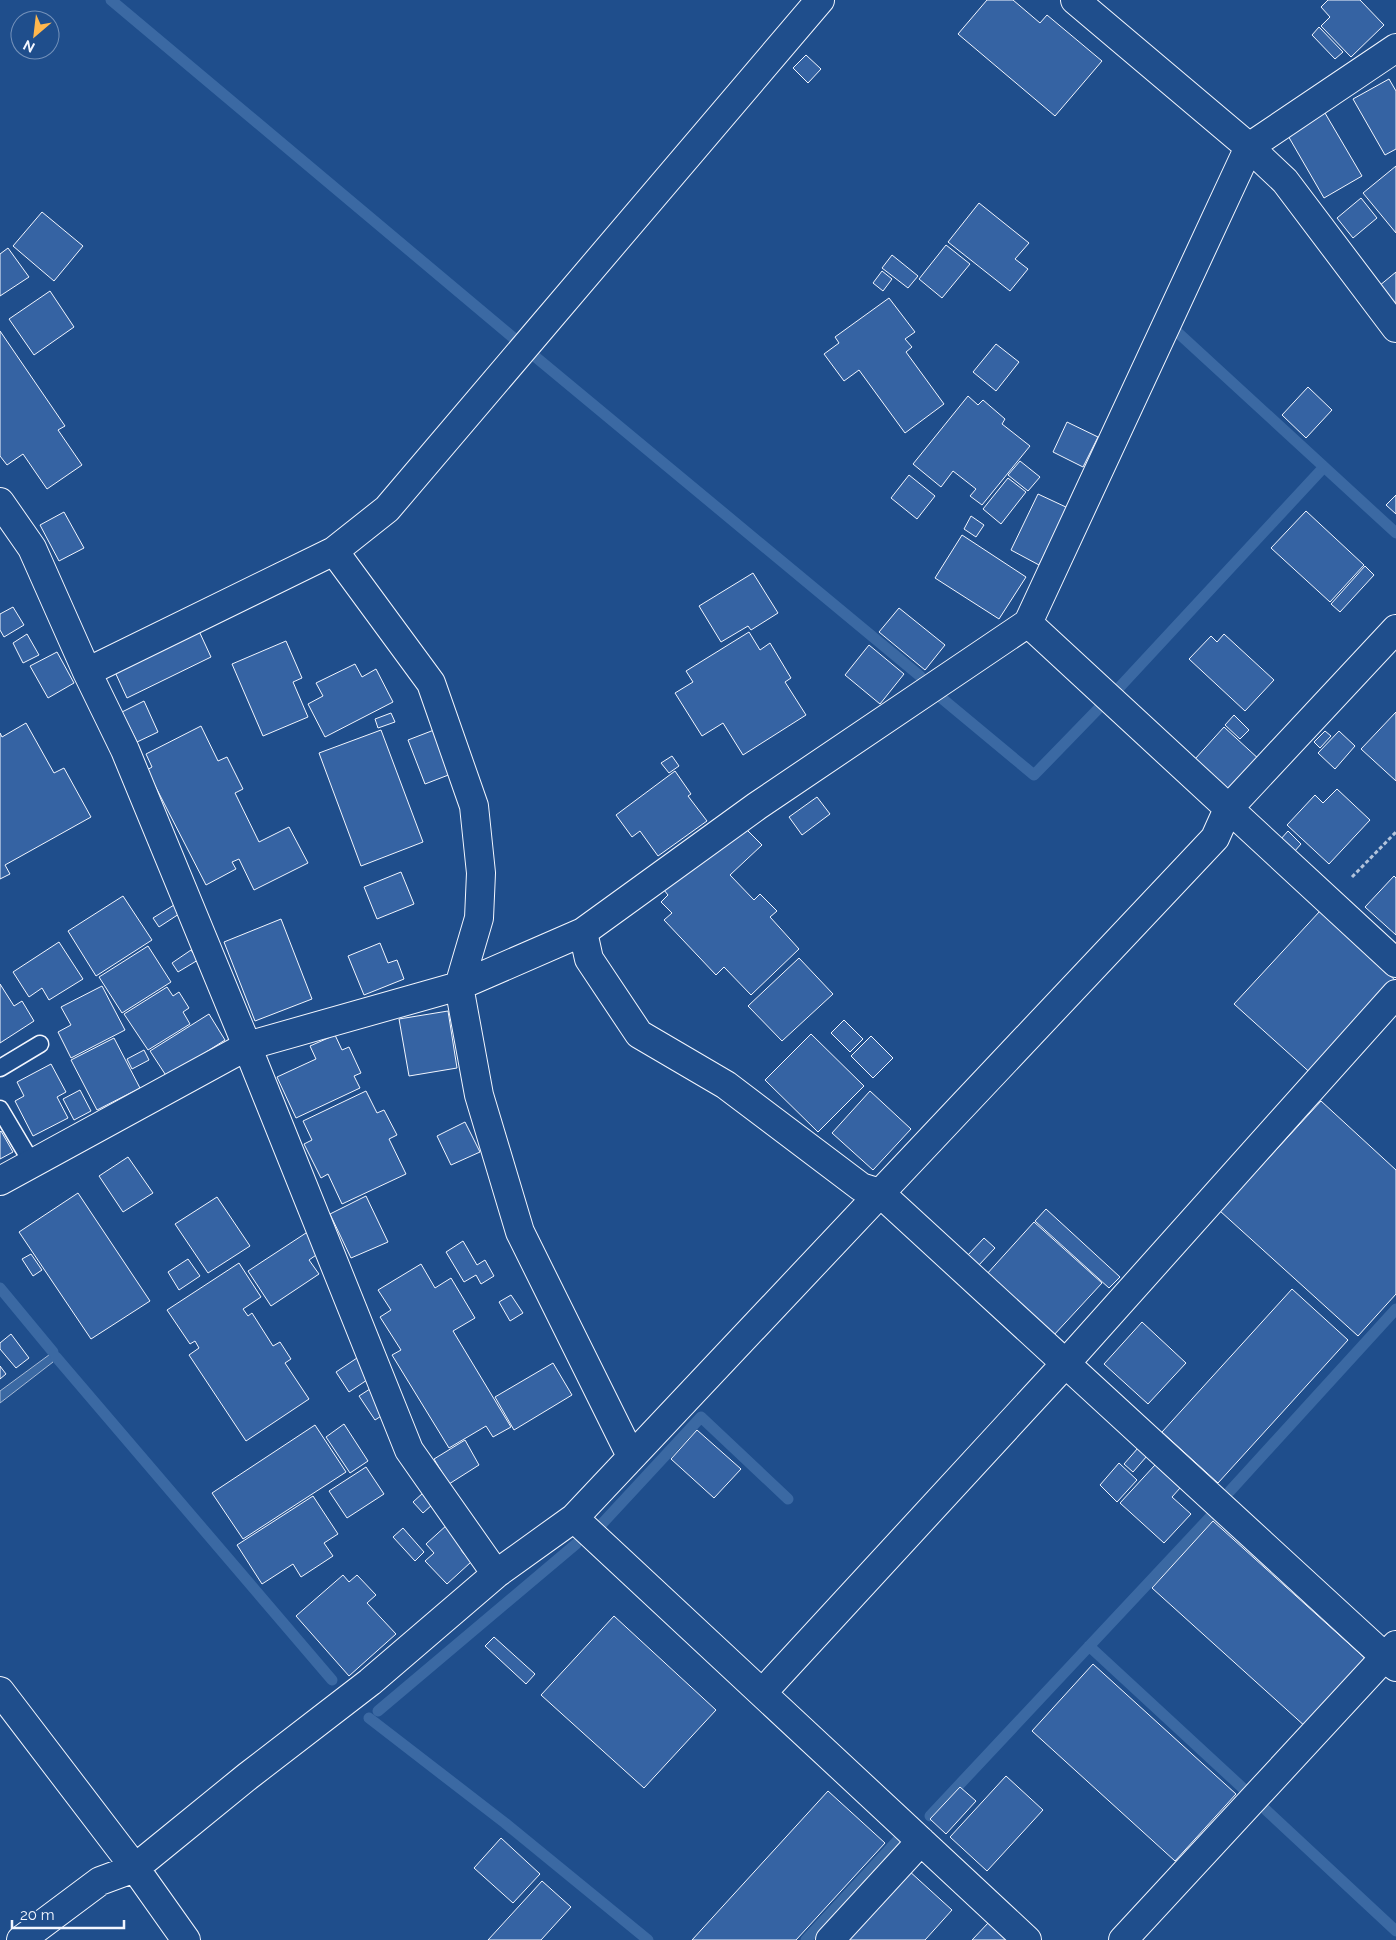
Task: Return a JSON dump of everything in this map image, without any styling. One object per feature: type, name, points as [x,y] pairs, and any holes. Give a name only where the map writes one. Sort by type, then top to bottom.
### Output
[{"type":"street","points":[[88,672],[334,550],[387,509],[820,0]]},
{"type":"street","points":[[1075,0],[1249,147],[1285,180],[1396,328]]},
{"type":"street","points":[[0,1181],[247,1046],[459,986],[583,932],[757,806],[1028,623],[1249,147],[1396,48]]},
{"type":"street","points":[[0,502],[32,548],[129,759],[247,1046],[409,1450],[496,1574]]},
{"type":"street","points":[[334,550],[431,683],[474,806],[481,873],[479,918],[459,986],[479,1095],[520,1232],[631,1456]]},
{"type":"street","points":[[1028,623],[1396,963]]},
{"type":"street","points":[[21,1940],[100,1881],[135,1868],[248,1776],[370,1682],[496,1574],[574,1518],[1216,838],[1228,809],[1396,629]]},
{"type":"street","points":[[583,932],[589,959],[639,1034],[726,1085],[861,1187],[880,1194],[1066,1364],[1392,1656],[1123,1940]]},
{"type":"street","points":[[762,1693],[1066,1364],[1396,994]]},
{"type":"street","points":[[574,1518],[1027,1940]]},
{"type":"street","points":[[0,1692],[135,1868],[186,1940]]},
{"type":"street","points":[[830,1940],[921,1842]]},
{"type":"lane","points":[[0,1068],[40,1044]]},
{"type":"lane","points":[[0,1109],[32,1163]]},
{"type":"path","points":[[1330,901],[1396,832]]},
{"type":"water","points":[[53,1352],[56,1357],[53,1362],[0,1403],[0,1391]]},
{"type":"building","points":[[987,0],[1013,0],[1040,23],[1047,15],[1102,61],[1055,116],[958,34]]},
{"type":"building","points":[[1328,0],[1360,0],[1384,25],[1351,57],[1321,26],[1330,17],[1321,7]]},
{"type":"building","points":[[1319,27],[1343,52],[1335,59],[1312,35]]},
{"type":"building","points":[[806,55],[821,69],[808,83],[793,68]]},
{"type":"building","points":[[1389,79],[1396,91],[1396,149],[1385,155],[1353,99]]},
{"type":"building","points":[[1325,113],[1362,176],[1324,198],[1287,134]]},
{"type":"building","points":[[1396,166],[1396,233],[1363,193]]},
{"type":"building","points":[[1361,198],[1377,218],[1353,238],[1337,218]]},
{"type":"building","points":[[979,203],[1029,243],[1015,259],[1028,269],[1010,291],[948,242]]},
{"type":"building","points":[[42,212],[83,246],[54,281],[13,246]]},
{"type":"building","points":[[946,245],[970,264],[942,298],[919,279]]},
{"type":"building","points":[[8,248],[29,277],[0,296],[0,254]]},
{"type":"building","points":[[892,255],[918,276],[908,288],[882,268]]},
{"type":"building","points":[[882,271],[892,279],[883,291],[873,283]]},
{"type":"building","points":[[1396,272],[1396,307],[1379,286]]},
{"type":"building","points":[[50,291],[74,327],[34,355],[9,319]]},
{"type":"building","points":[[889,298],[915,332],[905,339],[912,347],[906,352],[944,404],[905,433],[859,370],[844,381],[824,354],[839,343],[835,337]]},
{"type":"building","points":[[0,331],[65,426],[58,430],[82,465],[47,489],[23,454],[7,465],[0,456]]},
{"type":"building","points":[[996,344],[1019,362],[996,391],[973,372]]},
{"type":"building","points":[[1308,387],[1332,410],[1306,438],[1282,415]]},
{"type":"building","points":[[968,396],[978,405],[983,400],[1005,419],[1002,424],[1030,446],[982,505],[970,496],[976,489],[953,471],[941,487],[913,464]]},
{"type":"building","points":[[1067,422],[1098,437],[1083,467],[1053,452]]},
{"type":"building","points":[[1020,461],[1040,477],[1028,491],[1008,475]]},
{"type":"building","points":[[909,475],[935,496],[917,519],[891,498]]},
{"type":"building","points":[[1008,478],[1026,492],[1001,524],[983,509]]},
{"type":"building","points":[[1038,494],[1068,508],[1039,565],[1011,550]]},
{"type":"building","points":[[1396,495],[1396,514],[1386,505]]},
{"type":"building","points":[[1306,511],[1364,565],[1330,602],[1271,548]]},
{"type":"building","points":[[64,512],[84,548],[59,561],[40,525]]},
{"type":"building","points":[[971,516],[984,525],[976,537],[964,529]]},
{"type":"building","points":[[962,535],[1026,577],[999,619],[935,578]]},
{"type":"building","points":[[1365,566],[1374,575],[1340,612],[1331,604]]},
{"type":"building","points":[[753,573],[778,613],[751,630],[748,626],[721,642],[699,606]]},
{"type":"building","points":[[13,607],[24,625],[4,637],[0,630],[0,614]]},
{"type":"building","points":[[899,608],[945,645],[925,670],[879,632]]},
{"type":"building","points":[[199,631],[211,657],[127,698],[115,672]]},
{"type":"building","points":[[749,632],[760,650],[770,643],[791,678],[785,682],[806,715],[743,755],[723,723],[702,736],[675,693],[693,682],[686,671]]},
{"type":"building","points":[[27,634],[39,655],[23,663],[13,643]]},
{"type":"building","points":[[1224,634],[1274,680],[1245,711],[1189,659],[1211,636],[1217,642]]},
{"type":"building","points":[[286,641],[302,678],[293,682],[308,717],[263,736],[232,664]]},
{"type":"building","points":[[869,645],[904,674],[880,704],[845,675]]},
{"type":"building","points":[[57,652],[74,683],[48,698],[30,666]]},
{"type":"building","points":[[355,664],[362,677],[376,669],[393,702],[325,737],[308,704],[323,696],[316,683]]},
{"type":"building","points":[[144,701],[158,732],[137,742],[122,712]]},
{"type":"building","points":[[1396,712],[1396,781],[1361,749]]},
{"type":"building","points":[[391,713],[395,722],[378,728],[375,719]]},
{"type":"building","points":[[1234,715],[1249,730],[1240,739],[1225,725]]},
{"type":"building","points":[[26,723],[54,773],[64,768],[91,817],[5,865],[10,874],[0,879],[0,733],[2,737]]},
{"type":"building","points":[[201,726],[218,761],[227,757],[243,789],[235,793],[259,842],[289,827],[308,863],[254,890],[239,859],[232,862],[236,869],[206,885],[147,770],[152,767],[146,754]]},
{"type":"building","points":[[1224,727],[1261,761],[1232,793],[1195,759]]},
{"type":"building","points":[[381,730],[423,842],[361,866],[319,753]]},
{"type":"building","points":[[434,730],[451,774],[425,784],[408,740]]},
{"type":"building","points":[[1325,731],[1331,736],[1320,748],[1314,742]]},
{"type":"building","points":[[1339,731],[1355,746],[1335,769],[1318,753]]},
{"type":"building","points":[[672,756],[679,766],[669,773],[661,763]]},
{"type":"building","points":[[675,771],[691,794],[688,796],[707,821],[658,856],[640,831],[632,837],[616,815]]},
{"type":"building","points":[[1337,789],[1370,820],[1329,864],[1287,825],[1315,795],[1323,803]]},
{"type":"building","points":[[817,797],[830,814],[802,835],[789,817]]},
{"type":"building","points":[[742,825],[762,845],[730,875],[754,900],[760,894],[777,911],[770,917],[799,949],[751,995],[724,967],[716,975],[664,920],[672,913],[661,902],[668,895],[664,890],[702,855]]},
{"type":"building","points":[[1288,831],[1301,844],[1294,852],[1280,840]]},
{"type":"building","points":[[401,872],[414,904],[377,919],[364,887]]},
{"type":"building","points":[[1394,876],[1396,878],[1396,935],[1365,907]]},
{"type":"building","points":[[123,896],[152,940],[96,976],[68,931]]},
{"type":"building","points":[[174,905],[179,914],[159,927],[153,918]]},
{"type":"building","points":[[1320,911],[1396,981],[1396,987],[1315,1077],[1234,1004]]},
{"type":"building","points":[[281,919],[312,999],[255,1021],[224,942]]},
{"type":"building","points":[[59,942],[83,979],[49,1000],[42,988],[29,997],[13,972]]},
{"type":"building","points":[[380,943],[388,963],[397,960],[404,979],[364,995],[348,956]]},
{"type":"building","points":[[148,946],[171,982],[122,1013],[99,977]]},
{"type":"building","points":[[191,950],[198,960],[178,972],[172,963]]},
{"type":"building","points":[[799,958],[833,994],[782,1041],[748,1006]]},
{"type":"building","points":[[0,984],[14,1006],[22,1001],[34,1021],[0,1043]]},
{"type":"building","points":[[102,986],[125,1030],[71,1058],[58,1032],[71,1025],[61,1007]]},
{"type":"building","points":[[167,987],[173,996],[179,992],[189,1008],[183,1012],[190,1024],[148,1050],[124,1014]]},
{"type":"building","points":[[448,1011],[457,1068],[409,1076],[399,1019]]},
{"type":"building","points":[[209,1014],[225,1040],[167,1077],[150,1051]]},
{"type":"building","points":[[844,1020],[863,1039],[850,1052],[831,1033]]},
{"type":"building","points":[[811,1034],[864,1086],[818,1132],[765,1080]]},
{"type":"building","points":[[335,1035],[342,1050],[349,1047],[361,1073],[354,1076],[360,1088],[296,1118],[277,1077],[316,1059],[310,1046]]},
{"type":"building","points":[[871,1036],[893,1058],[873,1078],[851,1056]]},
{"type":"building","points":[[114,1038],[140,1088],[97,1110],[71,1060]]},
{"type":"building","points":[[144,1050],[149,1060],[132,1069],[127,1059]]},
{"type":"building","points":[[51,1064],[66,1092],[57,1097],[68,1118],[33,1136],[15,1101],[24,1096],[17,1082]]},
{"type":"building","points":[[80,1090],[91,1111],[74,1120],[63,1099]]},
{"type":"building","points":[[366,1091],[377,1113],[384,1110],[397,1135],[389,1139],[406,1174],[342,1204],[328,1174],[321,1178],[304,1144],[312,1140],[303,1121]]},
{"type":"building","points":[[870,1091],[911,1129],[873,1170],[832,1133]]},
{"type":"building","points":[[1321,1101],[1396,1170],[1396,1294],[1358,1336],[1220,1211]]},
{"type":"building","points":[[465,1122],[480,1152],[451,1165],[437,1136]]},
{"type":"building","points":[[0,1132],[13,1152],[0,1159]]},
{"type":"building","points":[[128,1157],[153,1193],[123,1212],[99,1176]]},
{"type":"building","points":[[78,1193],[150,1301],[91,1339],[19,1232]]},
{"type":"building","points":[[366,1196],[388,1242],[351,1258],[330,1214]]},
{"type":"building","points":[[217,1197],[250,1246],[208,1273],[175,1224]]},
{"type":"building","points":[[1046,1209],[1120,1277],[1109,1288],[1035,1221]]},
{"type":"building","points":[[1034,1222],[1102,1283],[1053,1336],[986,1275]]},
{"type":"building","points":[[309,1231],[322,1251],[309,1260],[319,1274],[271,1306],[248,1271]]},
{"type":"building","points":[[984,1238],[995,1248],[978,1266],[967,1256]]},
{"type":"building","points":[[463,1241],[477,1265],[485,1260],[494,1276],[481,1284],[476,1275],[464,1282],[446,1252]]},
{"type":"building","points":[[31,1254],[42,1270],[33,1276],[22,1259]]},
{"type":"building","points":[[188,1259],[200,1276],[179,1290],[168,1272]]},
{"type":"building","points":[[239,1263],[261,1297],[243,1309],[248,1316],[252,1313],[273,1346],[280,1342],[291,1359],[285,1363],[309,1399],[246,1441],[189,1355],[199,1348],[195,1341],[190,1344],[167,1310]]},
{"type":"building","points":[[421,1264],[435,1288],[451,1278],[475,1318],[453,1331],[511,1427],[493,1437],[486,1426],[449,1448],[392,1355],[401,1350],[380,1317],[391,1310],[378,1290]]},
{"type":"building","points":[[1292,1289],[1348,1340],[1218,1483],[1162,1432]]},
{"type":"building","points":[[511,1295],[523,1313],[510,1321],[499,1302]]},
{"type":"building","points":[[1142,1322],[1186,1363],[1148,1404],[1104,1364]]},
{"type":"building","points":[[11,1334],[29,1358],[16,1368],[0,1349],[0,1343]]},
{"type":"building","points":[[360,1356],[373,1376],[349,1392],[336,1372]]},
{"type":"building","points":[[553,1363],[572,1395],[514,1430],[495,1397]]},
{"type":"building","points":[[0,1366],[6,1374],[0,1379]]},
{"type":"building","points":[[373,1387],[389,1411],[375,1420],[359,1396]]},
{"type":"building","points":[[344,1424],[368,1461],[350,1473],[326,1437]]},
{"type":"building","points":[[315,1425],[346,1472],[243,1539],[212,1493]]},
{"type":"building","points":[[697,1430],[741,1469],[714,1498],[671,1459]]},
{"type":"building","points":[[465,1440],[479,1465],[449,1484],[434,1459]]},
{"type":"building","points":[[1138,1448],[1147,1456],[1133,1472],[1124,1464]]},
{"type":"building","points":[[1119,1463],[1137,1480],[1117,1502],[1100,1485]]},
{"type":"building","points":[[1155,1465],[1180,1488],[1172,1497],[1191,1514],[1164,1543],[1120,1503]]},
{"type":"building","points":[[366,1467],[384,1494],[347,1518],[329,1491]]},
{"type":"building","points":[[423,1493],[433,1504],[423,1513],[413,1502]]},
{"type":"building","points":[[313,1496],[338,1534],[324,1543],[333,1556],[301,1577],[293,1564],[262,1584],[237,1545]]},
{"type":"building","points":[[1213,1521],[1368,1661],[1307,1728],[1152,1588]]},
{"type":"building","points":[[448,1524],[467,1544],[461,1550],[471,1562],[447,1584],[425,1561],[434,1553],[426,1544]]},
{"type":"building","points":[[403,1528],[424,1552],[415,1561],[393,1537]]},
{"type":"building","points":[[343,1575],[349,1582],[357,1575],[376,1595],[367,1603],[396,1634],[349,1676],[296,1616]]},
{"type":"building","points":[[614,1616],[716,1710],[644,1788],[541,1695]]},
{"type":"building","points":[[494,1637],[535,1674],[526,1684],[485,1646]]},
{"type":"building","points":[[1093,1664],[1236,1794],[1175,1861],[1032,1731]]},
{"type":"building","points":[[1006,1776],[1043,1810],[987,1871],[950,1837]]},
{"type":"building","points":[[960,1787],[976,1801],[946,1834],[930,1819]]},
{"type":"building","points":[[828,1791],[885,1843],[796,1940],[692,1940]]},
{"type":"building","points":[[501,1838],[540,1874],[513,1903],[474,1868]]},
{"type":"building","points":[[908,1870],[952,1910],[925,1940],[844,1940]]},
{"type":"building","points":[[542,1881],[571,1907],[541,1940],[488,1940]]},
{"type":"building","points":[[989,1922],[1009,1940],[972,1940]]},
{"type":"waterway","points":[[111,0],[516,340]]},
{"type":"waterway","points":[[1175,330],[1396,533]]},
{"type":"waterway","points":[[532,354],[920,676]]},
{"type":"waterway","points":[[1117,690],[1324,467]]},
{"type":"waterway","points":[[939,696],[1034,775],[1100,707]]},
{"type":"waterway","points":[[0,1288],[53,1352]]},
{"type":"waterway","points":[[1230,1491],[1396,1309]]},
{"type":"waterway","points":[[56,1357],[332,1680]]},
{"type":"waterway","points":[[599,1527],[701,1417],[788,1499]]},
{"type":"waterway","points":[[930,1816],[1213,1514]]},
{"type":"waterway","points":[[378,1711],[576,1544]]},
{"type":"waterway","points":[[1089,1646],[1247,1792]]},
{"type":"waterway","points":[[369,1718],[505,1823],[648,1940]]},
{"type":"waterway","points":[[1266,1810],[1396,1931]]},
{"type":"waterway","points":[[806,1940],[898,1840]]}]
